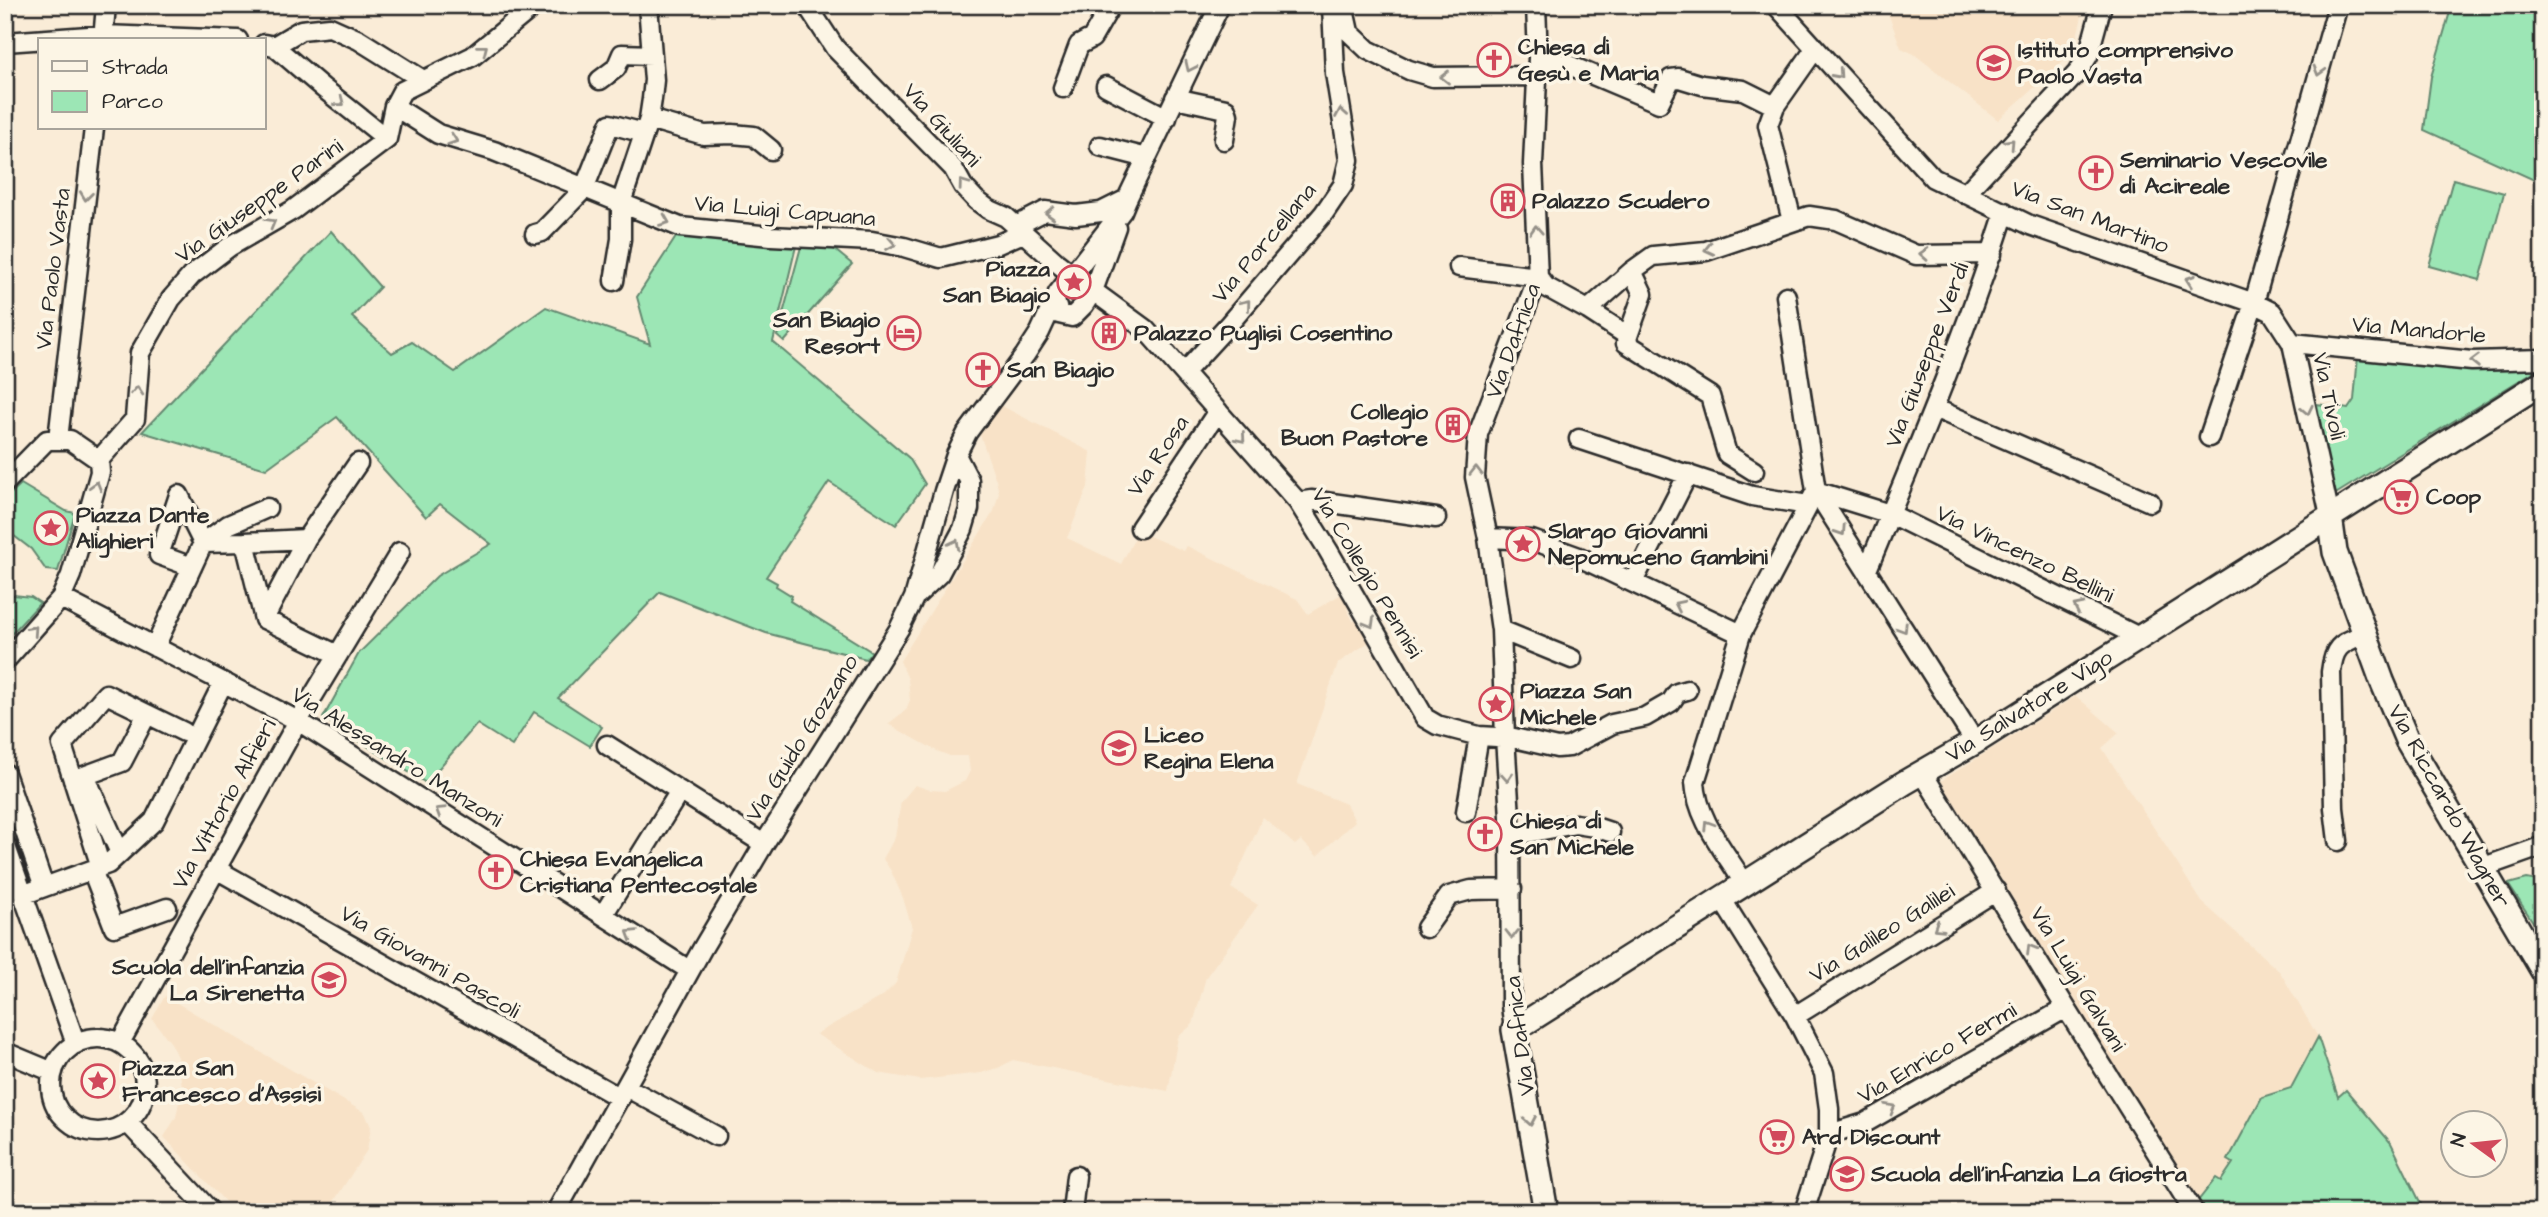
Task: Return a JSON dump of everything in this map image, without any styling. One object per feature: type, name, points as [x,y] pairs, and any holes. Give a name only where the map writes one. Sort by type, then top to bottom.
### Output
[{"type":"street","points":[[103,38],[106,5]]},
{"type":"street","points":[[423,80],[359,40],[330,27],[301,30],[269,45],[387,139],[394,106],[402,91],[473,56],[535,5]]},
{"type":"street","points":[[614,281],[621,239],[621,203],[647,126],[654,80],[648,5]]},
{"type":"street","name":"Via Giuliani","points":[[807,5],[835,48],[953,168],[963,186],[976,200],[1006,217],[1072,274]]},
{"type":"street","points":[[1063,88],[1079,45],[1092,38],[1111,5]]},
{"type":"street","points":[[1025,355],[1084,304],[1101,296],[1125,205],[1220,5]]},
{"type":"street","name":"Via Porcellana","points":[[1184,373],[1324,213],[1343,185],[1349,160],[1335,73],[1332,5]]},
{"type":"street","points":[[1343,5],[1349,32],[1368,50],[1420,74],[1433,77],[1569,65],[1658,103],[1671,79],[1679,78],[1702,85],[1743,90],[1775,106]]},
{"type":"street","name":"Via Dafnica","points":[[1536,5],[1538,67],[1533,164],[1538,277],[1478,434],[1475,477],[1488,538],[1501,630],[1509,738],[1511,1005],[1546,1212]]},
{"type":"street","name":"Via San Martino","points":[[1776,5],[1933,178],[2030,225],[2255,303]]},
{"type":"street","points":[[1965,194],[2078,72],[2088,56],[2102,5]]},
{"type":"street","points":[[2209,437],[2255,303],[2338,5]]},
{"type":"street","points":[[5,42],[38,41]]},
{"type":"street","points":[[1792,220],[1768,125],[1775,106],[1815,48]]},
{"type":"street","points":[[600,80],[616,68],[622,54],[652,55]]},
{"type":"street","points":[[1106,86],[1167,118]]},
{"type":"street","points":[[1175,98],[1226,109],[1228,115],[1224,139]]},
{"type":"street","name":"Via Luigi Capuana","points":[[394,106],[438,134],[494,151],[680,227],[771,236],[872,241],[941,258],[998,244],[1045,211],[1076,215],[1125,205]]},
{"type":"street","points":[[535,234],[542,232],[584,189],[610,124],[647,126],[704,135],[754,136],[771,150]]},
{"type":"street","name":"Via Paolo Vasta","points":[[58,439],[94,130]]},
{"type":"street","name":"Via Giuseppe Parini","points":[[104,454],[135,419],[140,353],[171,299],[192,275],[229,247],[293,210],[387,139]]},
{"type":"street","points":[[1100,146],[1147,158]]},
{"type":"street","points":[[1025,355],[1072,274],[1125,205]]},
{"type":"street","name":"Via Giuseppe Verdi","points":[[1867,570],[1934,408],[2006,212]]},
{"type":"street","points":[[1588,310],[1653,256],[1706,251],[1809,216],[1836,220],[1916,255],[1992,254]]},
{"type":"street","points":[[1459,267],[1538,277],[1546,287],[1628,336]]},
{"type":"street","points":[[1632,271],[1643,294],[1626,343],[1710,396],[1727,454],[1754,471]]},
{"type":"street","name":"Via Collegio Pennisi","points":[[1072,274],[1145,329],[1298,502],[1425,718],[1437,725],[1476,735],[1509,738],[1557,748],[1569,747],[1612,724],[1645,717],[1671,702],[1677,693],[1687,690]]},
{"type":"street","points":[[1786,296],[1812,498],[1867,570],[1975,742]]},
{"type":"street","points":[[1055,301],[1059,314],[1072,317]]},
{"type":"street","name":"Via Tivoli","points":[[2255,303],[2272,312],[2292,343],[2330,516]]},
{"type":"street","name":"Via Mandorle","points":[[2292,343],[2472,361],[2543,359]]},
{"type":"street","name":"Via Guido Gozzano","points":[[556,1212],[689,970],[764,844],[883,657],[914,598],[956,455],[967,433],[1025,355]]},
{"type":"street","name":"Via Salvatore Vigo","points":[[1514,1030],[2543,382]]},
{"type":"street","points":[[1934,408],[2150,502]]},
{"type":"street","name":"Via Rosa","points":[[1140,528],[1218,411]]},
{"type":"street","points":[[1579,439],[1752,496],[1812,498]]},
{"type":"street","points":[[5,483],[47,440],[70,440],[104,454],[65,600],[5,661]]},
{"type":"street","points":[[914,598],[939,574],[963,529],[970,509],[970,480],[956,455]]},
{"type":"street","points":[[264,619],[306,539],[358,463]]},
{"type":"street","points":[[1633,582],[1688,474]]},
{"type":"street","points":[[192,567],[159,555],[179,495],[203,543]]},
{"type":"street","points":[[1744,883],[1700,813],[1695,782],[1741,634],[1812,498]]},
{"type":"street","name":"Via Vincenzo Bellini","points":[[1812,498],[1890,514],[2139,637]]},
{"type":"street","points":[[1298,502],[1311,500],[1436,518]]},
{"type":"street","points":[[155,647],[203,543],[228,525],[267,508]]},
{"type":"street","name":"Via Riccardo Wagner","points":[[2330,516],[2335,552],[2364,634],[2407,740],[2543,971]]},
{"type":"street","points":[[1488,538],[1532,540],[1559,550],[1741,634]]},
{"type":"street","points":[[203,543],[306,539]]},
{"type":"street","points":[[245,542],[264,619]]},
{"type":"street","name":"Via Vittorio Alfieri","points":[[120,1043],[298,721],[400,552]]},
{"type":"street","name":"Via Alessandro Manzoni","points":[[65,600],[298,721],[689,970]]},
{"type":"street","points":[[264,619],[338,655]]},
{"type":"street","points":[[1501,630],[1572,659]]},
{"type":"street","points":[[2338,841],[2334,808],[2331,672],[2333,656],[2339,645],[2364,634]]},
{"type":"street","points":[[24,894],[108,864],[154,821],[223,683]]},
{"type":"street","points":[[120,853],[62,745],[106,694],[184,732]]},
{"type":"street","points":[[79,778],[122,762],[147,715]]},
{"type":"street","points":[[1466,812],[1476,735]]},
{"type":"street","points":[[607,746],[764,844]]},
{"type":"street","name":"Via Luigi Galvani","points":[[1922,772],[2194,1212]]},
{"type":"street","points":[[5,773],[44,887]]},
{"type":"street","points":[[79,778],[96,868],[114,928],[167,908]]},
{"type":"street","points":[[603,915],[680,791]]},
{"type":"street","points":[[1510,836],[1576,824],[1611,832]]},
{"type":"street","points":[[5,844],[76,1044]]},
{"type":"street","points":[[2481,868],[2543,846]]},
{"type":"street","name":"Via Giovanni Pascoli","points":[[216,869],[623,1092],[716,1136]]},
{"type":"street","points":[[1426,928],[1448,896],[1471,890],[1512,889]]},
{"type":"street","name":"Via Galileo Galilei","points":[[1795,1016],[1996,891]]},
{"type":"street","points":[[1721,898],[1795,1016],[1824,1073],[1829,1134],[1804,1212]]},
{"type":"street","name":"Via Enrico Fermi","points":[[1829,1134],[1865,1123],[2066,1008]]},
{"type":"street","points":[[90,1038],[105,1038],[120,1043],[139,1061],[144,1074],[142,1101],[127,1122],[112,1130],[95,1132],[79,1128],[65,1118],[56,1105],[52,1089],[53,1072],[58,1061],[76,1044],[90,1038]]},
{"type":"street","points":[[11,1055],[53,1072]]},
{"type":"street","points":[[127,1122],[211,1212]]},
{"type":"street","points":[[1072,1212],[1076,1176]]},
{"type":"shaded area","name":"Istituto comprensivo Paolo Vasta","points":[[1885,5],[2085,5],[2076,40],[2067,58],[2050,74],[2043,71],[2034,81],[2035,87],[1998,120],[1914,54],[1901,48]]},
{"type":"shaded area","name":"Liceo Regina Elena","points":[[998,404],[1091,452],[1088,487],[1067,538],[1121,564],[1137,534],[1149,536],[1184,551],[1187,546],[1297,599],[1308,614],[1345,592],[1350,600],[1347,609],[1353,621],[1360,622],[1372,640],[1338,663],[1297,784],[1346,804],[1355,821],[1317,856],[1301,840],[1295,845],[1263,817],[1231,888],[1258,905],[1206,977],[1193,1024],[1178,1037],[1168,1091],[1013,1060],[981,1073],[920,1080],[878,1073],[816,1034],[884,995],[896,983],[912,928],[903,898],[883,859],[895,837],[901,802],[915,785],[945,791],[965,781],[970,771],[968,756],[950,756],[937,751],[888,724],[906,710],[910,700],[908,679],[900,661],[994,511],[999,493],[978,429]]},
{"type":"shaded area","points":[[2076,696],[2119,733],[2102,748],[2202,902],[2280,972],[2318,1037],[2291,1088],[2229,1160],[2233,1163],[2221,1181],[2216,1179],[2198,1201],[1941,781]]},
{"type":"shaded area","points":[[165,996],[365,1113],[371,1127],[367,1150],[327,1212],[235,1212],[164,1137],[176,1117],[182,1087],[178,1057],[171,1043],[152,1019]]},
{"type":"green space","points":[[2452,5],[2543,5],[2543,184],[2424,130],[2431,77]]},
{"type":"green space","points":[[2453,179],[2504,193],[2480,280],[2429,266]]},
{"type":"green space","points":[[331,231],[380,287],[352,317],[392,353],[412,342],[455,372],[546,307],[650,344],[637,297],[680,231],[797,242],[773,342],[909,458],[925,484],[896,525],[829,482],[766,577],[792,596],[790,601],[872,652],[866,659],[766,633],[660,592],[558,698],[602,727],[590,746],[534,712],[512,746],[477,724],[426,783],[323,718],[359,653],[437,576],[491,544],[440,504],[426,517],[337,417],[266,469],[142,432]]},
{"type":"green space","points":[[802,243],[829,245],[852,264],[784,342],[777,336]]},
{"type":"green space","points":[[2358,356],[2541,367],[2334,495],[2317,404],[2348,409],[2354,400]]},
{"type":"green space","points":[[21,484],[66,511],[75,513],[58,571],[46,570],[31,549],[5,529],[5,499]]},
{"type":"green space","points":[[5,594],[31,597],[40,603],[5,641]]},
{"type":"green space","points":[[2527,879],[2543,882],[2543,937],[2508,884]]},
{"type":"green space","points":[[2318,1037],[2338,1097],[2346,1090],[2391,1143],[2425,1212],[2205,1211],[2198,1201],[2216,1178],[2221,1181],[2233,1163],[2228,1160],[2262,1097],[2291,1088]]},
{"type":"place","name":"Chiesa di Gesù e Maria","points":[[1494,60]]},
{"type":"place","name":"Istituto comprensivo Paolo Vasta","points":[[1994,63]]},
{"type":"place","name":"Seminario Vescovile di Acireale","points":[[2096,173]]},
{"type":"place","name":"Palazzo Scudero","points":[[1508,201]]},
{"type":"place","name":"Piazza San Biagio","points":[[1074,282]]},
{"type":"place","name":"San Biagio Resort","points":[[904,333]]},
{"type":"place","name":"Palazzo Puglisi Cosentino","points":[[1109,333]]},
{"type":"place","name":"San Biagio","points":[[983,370]]},
{"type":"place","name":"Collegio Buon Pastore","points":[[1453,425]]},
{"type":"place","name":"Coop","points":[[2401,497]]},
{"type":"place","name":"Piazza Dante Alighieri","points":[[51,528]]},
{"type":"place","name":"Slargo Giovanni Nepomuceno Gambini","points":[[1523,544]]},
{"type":"place","name":"Piazza San Michele","points":[[1496,704]]},
{"type":"place","name":"Liceo Regina Elena","points":[[1119,748]]},
{"type":"place","name":"Chiesa di San Michele","points":[[1485,834]]},
{"type":"place","name":"Chiesa Evangelica Cristiana Pentecostale","points":[[496,872]]},
{"type":"place","name":"Scuola dell'infanzia La Sirenetta","points":[[329,980]]},
{"type":"place","name":"Piazza San Francesco d'Assisi","points":[[98,1081]]},
{"type":"place","name":"Ard Discount","points":[[1777,1137]]},
{"type":"place","name":"Scuola dell'infanzia La Giostra","points":[[1847,1174]]}]
